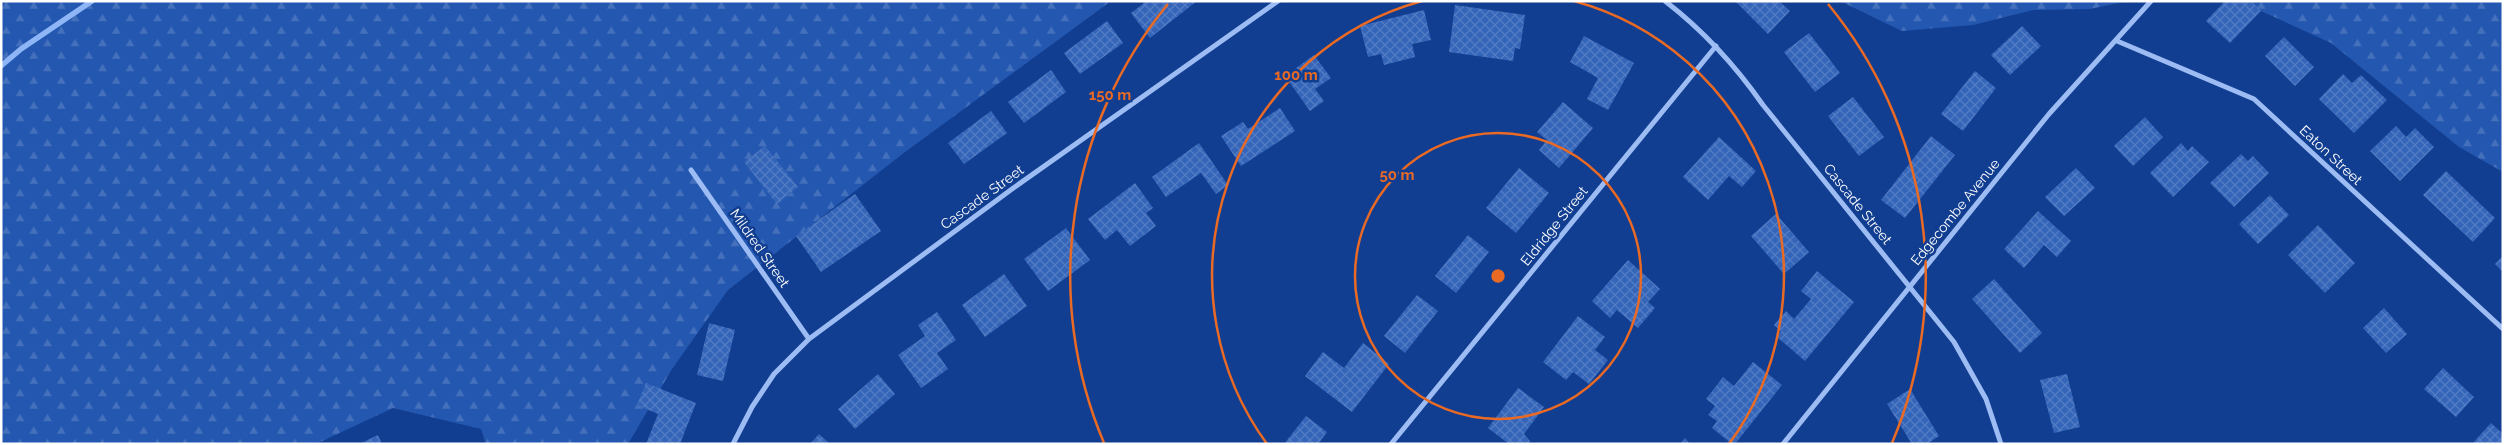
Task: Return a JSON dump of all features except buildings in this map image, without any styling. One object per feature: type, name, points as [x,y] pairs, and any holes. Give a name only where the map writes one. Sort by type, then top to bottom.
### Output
[{"type":"street","name":"Cascade Street","points":[[733,444],[752,407],[774,374],[809,339],[1020,183],[1278,1]]},
{"type":"street","name":"Cascade Street","points":[[1665,1],[1716,46],[1954,342],[1986,399],[2002,444]]},
{"type":"street","name":"Edgecombe Avenue","points":[[1782,444],[2049,114],[2152,1]]},
{"type":"street","name":"Eaton Street","points":[[2117,41],[2254,99],[2503,329]]},
{"type":"street","name":"Eldridge Street","points":[[1390,444],[1716,46]]},
{"type":"street","name":"Mildred Street","points":[[691,170],[809,339]]},
{"type":"green space","points":[[1,1],[1111,1],[905,152],[728,290],[672,369],[628,444],[486,444],[481,429],[393,408],[316,444],[1,444]]},
{"type":"green space","points":[[1840,1],[2128,1],[2090,9],[2033,10],[1973,25],[1902,31]]},
{"type":"green space","points":[[2239,1],[2503,1],[2503,172],[2459,147],[2331,43]]},
{"type":"waterway","points":[[1,66],[21,49],[92,1]]}]
